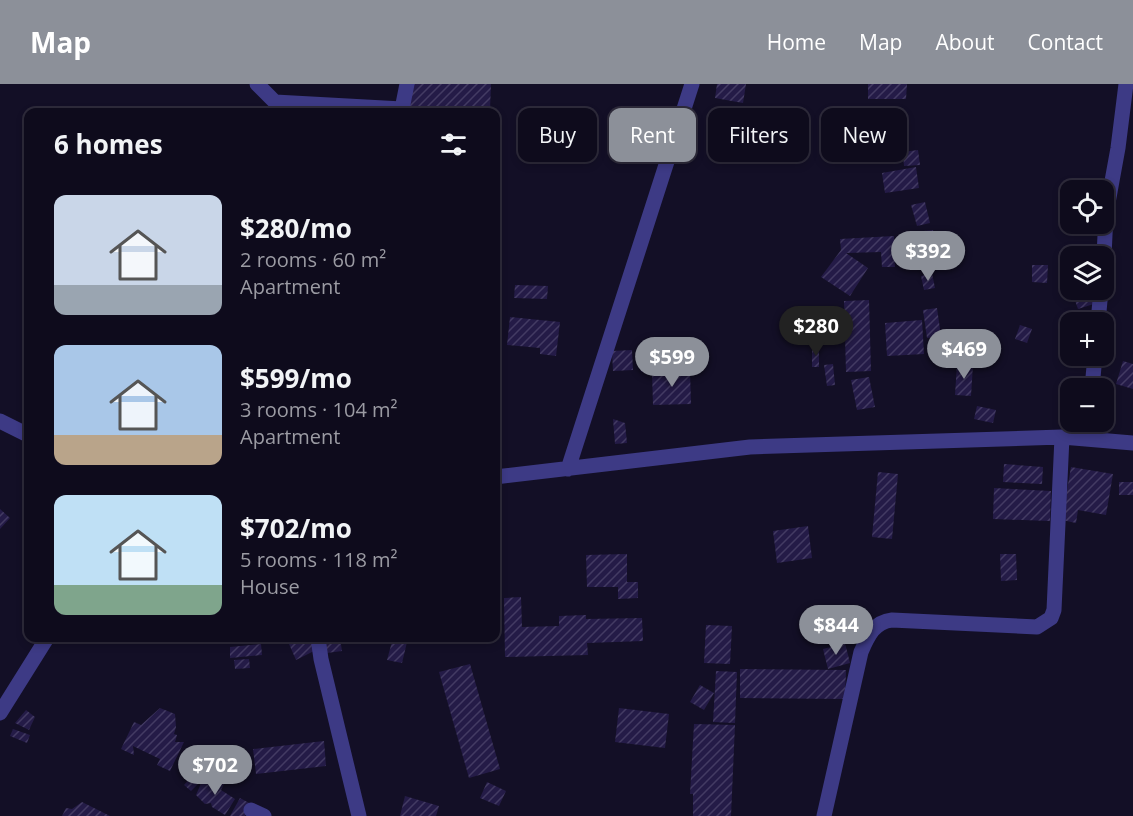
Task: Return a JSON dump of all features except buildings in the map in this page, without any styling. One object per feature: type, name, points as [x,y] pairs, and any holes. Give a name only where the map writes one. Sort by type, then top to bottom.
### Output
[{"type":"street","points":[[257,84],[275,102],[384,108]]},
{"type":"street","points":[[402,108],[407,84]]},
{"type":"street","points":[[568,469],[692,84]]},
{"type":"street","points":[[1104,246],[1106,214],[1120,140],[1126,84]]},
{"type":"street","points":[[0,421],[24,433]]},
{"type":"street","points":[[1088,432],[1088,439]]},
{"type":"street","points":[[824,816],[861,652],[866,640],[878,625],[883,621],[892,620],[1037,627],[1051,618],[1054,610],[1062,437]]},
{"type":"street","points":[[500,476],[750,447],[1062,437],[1133,443]]},
{"type":"street","points":[[0,713],[44,642]]},
{"type":"street","points":[[319,642],[359,816]]}]
